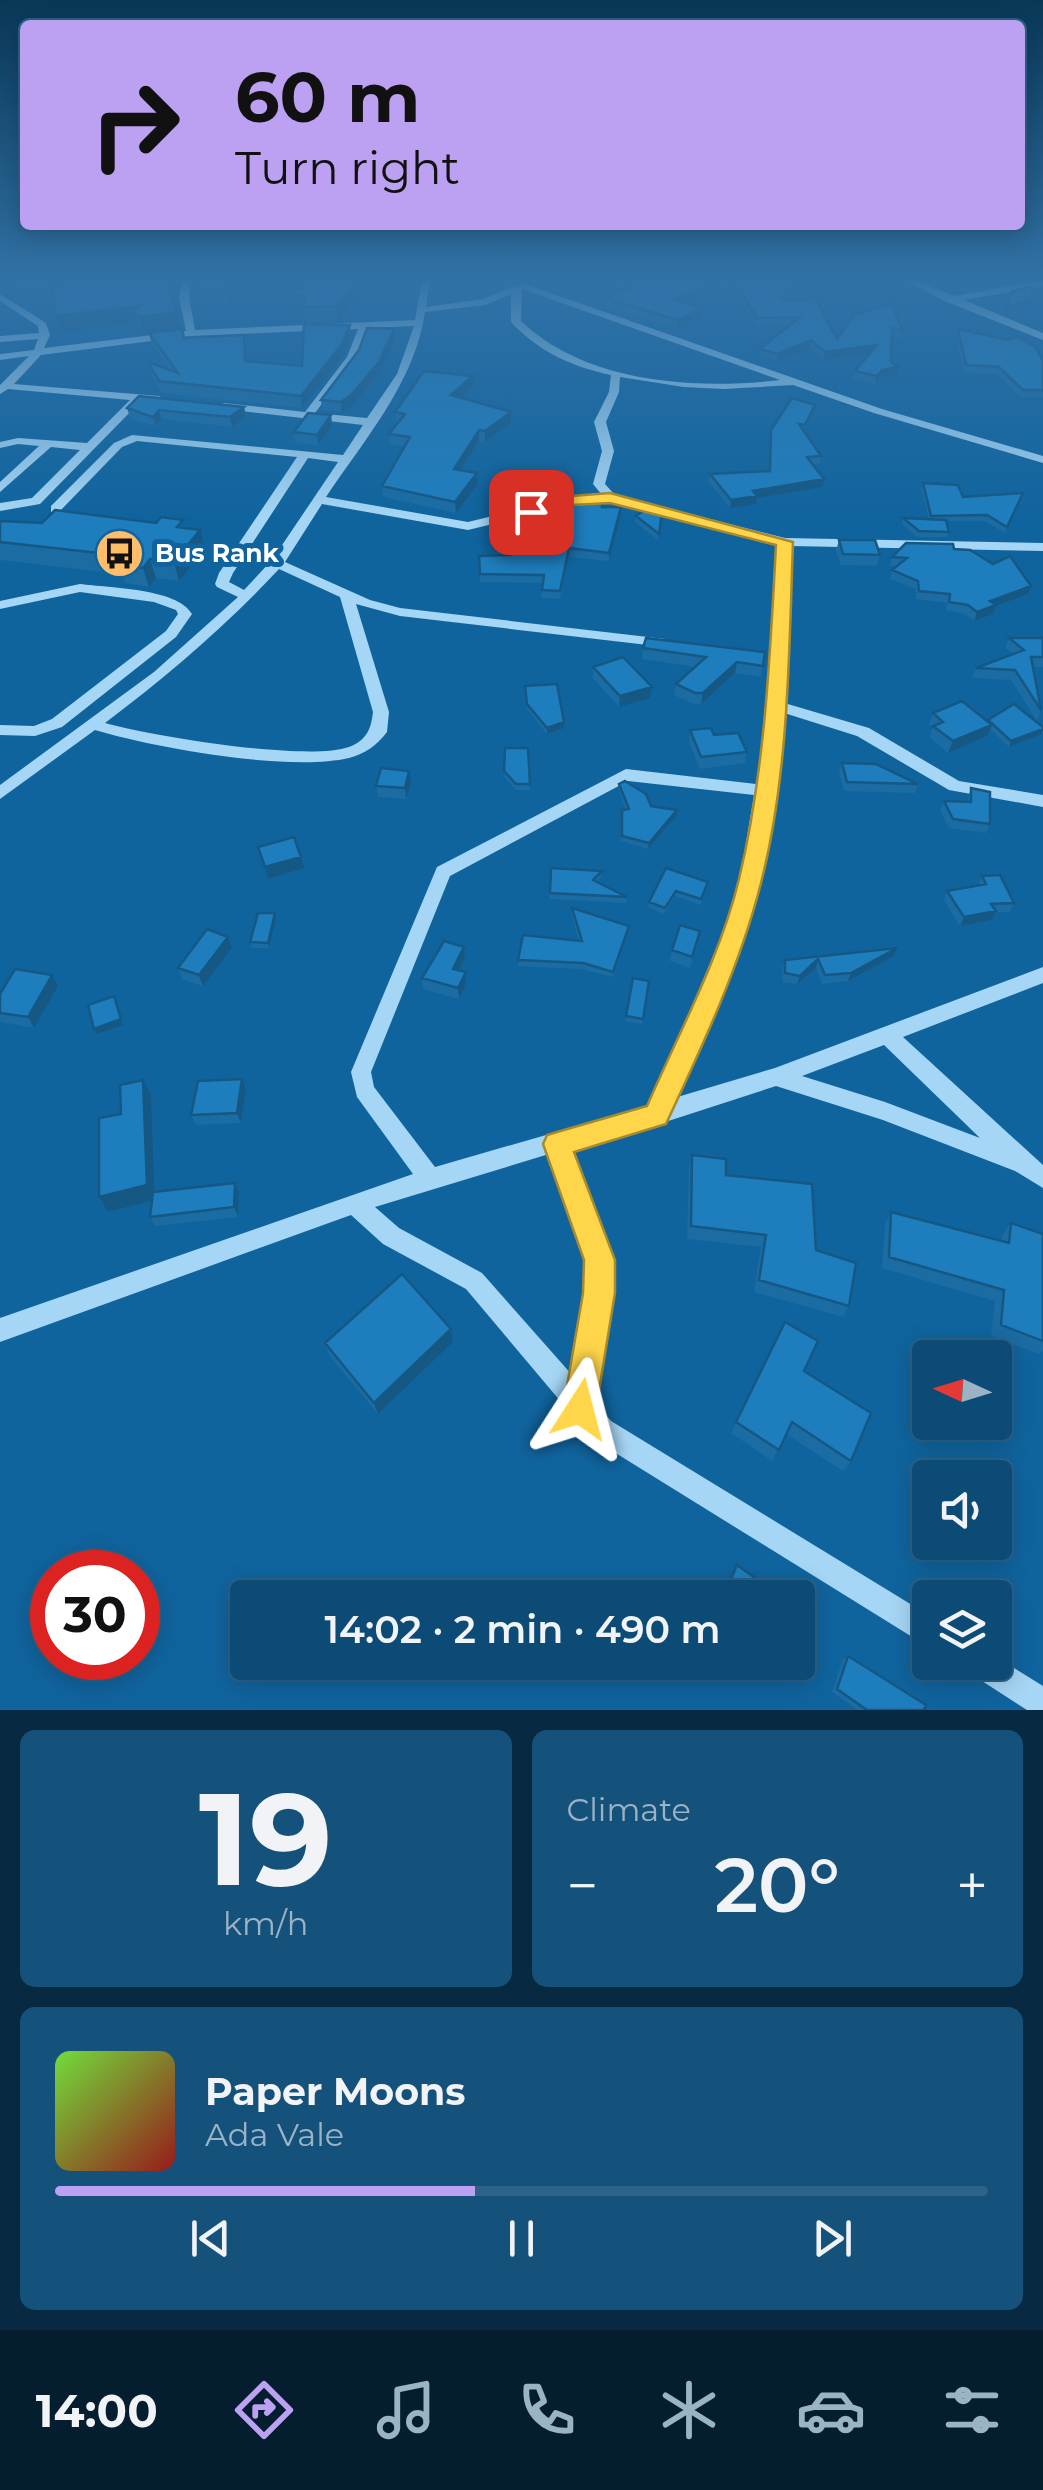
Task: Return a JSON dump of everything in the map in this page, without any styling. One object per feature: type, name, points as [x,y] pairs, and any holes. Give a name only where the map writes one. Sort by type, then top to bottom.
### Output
[{"type":"street","points":[[2,388],[31,359]]},
{"type":"street","points":[[307,416],[351,359]]},
{"type":"street","points":[[0,793],[94,725],[246,596],[277,563],[402,374],[407,359]]},
{"type":"street","points":[[573,359],[615,377],[734,386],[796,381]]},
{"type":"street","points":[[733,359],[1043,460]]},
{"type":"street","points":[[610,498],[600,484],[608,447],[599,426],[615,377]]},
{"type":"street","points":[[2,388],[176,401]]},
{"type":"street","points":[[0,507],[36,500],[140,398]]},
{"type":"street","points":[[206,404],[370,422]]},
{"type":"street","points":[[55,509],[118,445],[136,437],[346,458]]},
{"type":"street","points":[[0,488],[48,444]]},
{"type":"street","points":[[0,445],[88,447]]},
{"type":"street","points":[[246,596],[222,584],[226,573],[305,454]]},
{"type":"street","points":[[320,500],[468,526],[572,501],[610,498],[785,542],[1043,546]]},
{"type":"street","points":[[656,1116],[745,902],[765,791],[774,705],[770,656],[785,542]]},
{"type":"street","points":[[277,563],[378,608],[445,620],[688,646]]},
{"type":"street","points":[[0,605],[80,588],[156,598],[182,607],[185,614],[171,634],[57,723],[35,731],[0,730]]},
{"type":"street","points":[[94,725],[137,738],[310,755],[344,754],[365,746],[380,732],[382,712],[346,595]]},
{"type":"street","points":[[774,705],[863,732],[955,786],[1043,800]]},
{"type":"street","points":[[430,1179],[364,1090],[362,1072],[443,872],[626,775],[765,791]]},
{"type":"street","points":[[0,1330],[354,1202],[656,1116],[777,1077],[1043,975]]},
{"type":"street","points":[[887,1035],[1023,1164],[1043,1178]]},
{"type":"street","points":[[777,1077],[885,1111],[1023,1164]]},
{"type":"street","points":[[557,1144],[600,1260],[599,1293],[580,1409]]},
{"type":"street","points":[[354,1202],[391,1236],[474,1281],[580,1409],[628,1447],[912,1622]]},
{"type":"street","points":[[1007,1680],[1043,1702]]},
{"type":"building","points":[[168,359],[245,359],[302,366],[302,359],[330,359],[301,396],[159,381],[148,362],[178,373]]},
{"type":"building","points":[[352,359],[380,359],[341,402],[321,400]]},
{"type":"building","points":[[865,359],[891,359],[898,367],[882,370],[877,376],[855,371]]},
{"type":"building","points":[[965,359],[1042,359],[1043,390],[1023,390],[999,367],[966,365]]},
{"type":"building","points":[[424,371],[473,376],[451,395],[511,412],[485,431],[479,430],[454,469],[477,473],[455,502],[382,486],[410,437],[389,434],[405,414],[395,412]]},
{"type":"building","points":[[139,396],[244,407],[230,417],[159,410],[153,417],[127,408]]},
{"type":"building","points":[[792,398],[815,405],[805,425],[799,424],[821,456],[807,457],[824,479],[753,491],[757,496],[731,500],[710,474],[770,471],[771,430]]},
{"type":"building","points":[[308,413],[331,415],[317,435],[294,432]]},
{"type":"building","points":[[923,483],[958,485],[963,497],[1023,493],[1007,527],[987,515],[931,516]]},
{"type":"building","points":[[601,500],[602,507],[621,507],[609,553],[569,548],[560,591],[542,590],[544,575],[480,574],[479,556],[510,555],[494,521],[557,520],[553,505]]},
{"type":"building","points":[[646,509],[662,513],[659,534],[636,516]]},
{"type":"building","points":[[55,510],[156,523],[161,517],[183,520],[177,527],[200,530],[174,562],[150,559],[143,568],[119,564],[126,556],[0,542],[0,521],[42,523]]},
{"type":"building","points":[[903,518],[946,520],[949,532],[919,531]]},
{"type":"building","points":[[839,540],[875,540],[880,555],[843,554]]},
{"type":"building","points":[[906,543],[953,544],[954,549],[970,550],[993,564],[1010,556],[1031,586],[990,601],[996,605],[977,612],[968,605],[949,602],[950,594],[919,591],[918,581],[892,570],[907,558],[892,557]]},
{"type":"building","points":[[646,638],[765,652],[763,666],[737,662],[703,693],[695,693],[676,684],[706,657],[643,648]]},
{"type":"building","points":[[1009,638],[1043,638],[1043,657],[1031,657],[1041,710],[1015,670],[976,668],[1024,650]]},
{"type":"building","points":[[623,657],[652,687],[620,696],[593,667]]},
{"type":"building","points":[[557,684],[564,722],[547,728],[527,704],[525,686]]},
{"type":"building","points":[[962,701],[992,725],[953,741],[933,726],[943,722],[933,713]]},
{"type":"building","points":[[1014,704],[1043,729],[1011,741],[988,720]]},
{"type":"building","points":[[711,728],[714,735],[738,733],[747,752],[701,757],[690,730]]},
{"type":"building","points":[[505,748],[528,748],[530,784],[516,784],[504,771]]},
{"type":"building","points":[[842,763],[876,764],[918,784],[847,782]]},
{"type":"building","points":[[381,768],[409,771],[405,788],[376,786]]},
{"type":"building","points":[[625,781],[646,794],[651,806],[677,810],[649,843],[622,836],[622,810],[629,809],[619,784]]},
{"type":"building","points":[[971,788],[990,792],[990,824],[953,819],[944,801],[971,802]]},
{"type":"building","points":[[294,837],[301,857],[265,867],[258,847]]},
{"type":"building","points":[[551,868],[602,871],[593,880],[627,897],[550,893]]},
{"type":"building","points":[[666,868],[708,882],[701,899],[676,891],[665,908],[649,902]]},
{"type":"building","points":[[1000,875],[1014,903],[991,904],[996,911],[964,917],[947,891],[986,884],[982,876]]},
{"type":"building","points":[[572,908],[629,926],[613,972],[583,963],[518,960],[523,935],[582,941]]},
{"type":"building","points":[[258,913],[275,913],[268,943],[250,942]]},
{"type":"building","points":[[680,925],[700,931],[692,957],[672,950]]},
{"type":"building","points":[[207,929],[228,937],[199,975],[178,968]]},
{"type":"building","points":[[444,941],[464,947],[453,969],[466,972],[458,988],[422,978]]},
{"type":"building","points":[[897,948],[851,973],[825,975],[818,959],[800,976],[785,973],[785,960]]},
{"type":"building","points":[[15,969],[52,975],[28,1017],[0,1013],[0,994]]},
{"type":"building","points":[[633,978],[649,981],[643,1019],[626,1016]]},
{"type":"building","points":[[114,996],[121,1019],[94,1029],[88,1005]]},
{"type":"building","points":[[242,1079],[237,1113],[191,1115],[198,1081]]},
{"type":"building","points":[[143,1080],[147,1185],[99,1197],[99,1118],[121,1114],[120,1085]]},
{"type":"building","points":[[692,1155],[726,1159],[726,1175],[812,1184],[816,1250],[856,1263],[849,1306],[759,1280],[766,1235],[691,1226]]},
{"type":"building","points":[[235,1183],[234,1207],[150,1217],[153,1192]]},
{"type":"building","points":[[891,1212],[1009,1243],[1011,1223],[1043,1234],[1043,1341],[1001,1325],[1004,1290],[889,1257]]},
{"type":"building","points":[[402,1274],[451,1329],[374,1403],[325,1343]]},
{"type":"building","points":[[785,1322],[818,1341],[804,1371],[871,1413],[851,1461],[792,1422],[779,1450],[736,1422]]},
{"type":"building","points":[[737,1565],[758,1580],[731,1580]]},
{"type":"building","points":[[848,1656],[926,1705],[924,1710],[867,1710],[837,1689]]},
{"type":"place","name":"Bus Rank","points":[[120,553]]},
{"type":"route","points":[[531,512],[572,501],[610,498],[785,542],[780,658],[765,791],[756,856],[732,940],[656,1116],[557,1144],[600,1260],[599,1293],[580,1409]]}]
